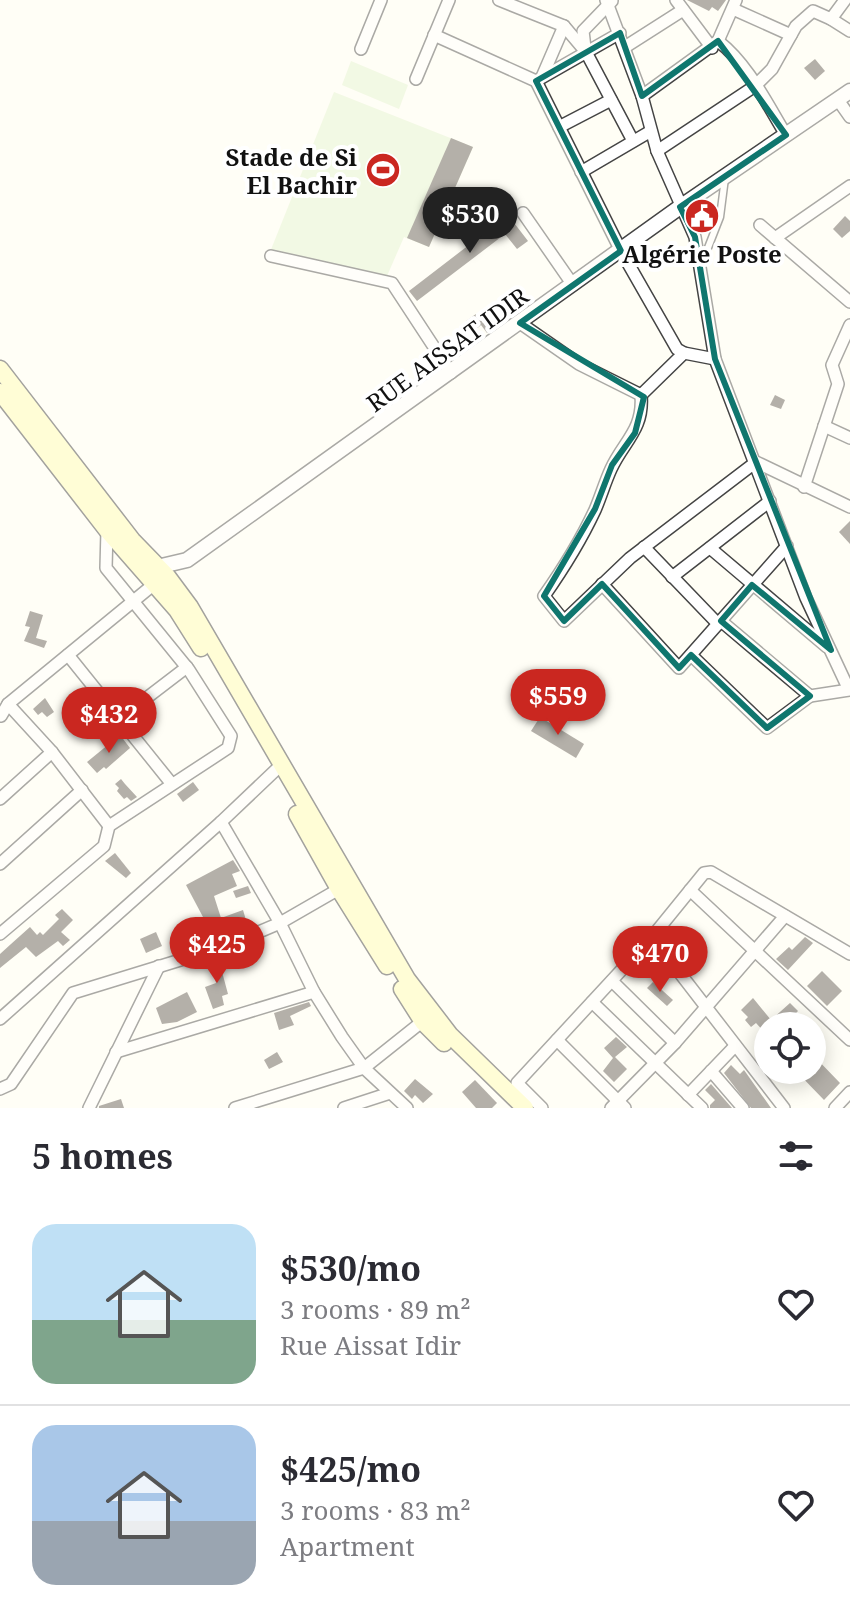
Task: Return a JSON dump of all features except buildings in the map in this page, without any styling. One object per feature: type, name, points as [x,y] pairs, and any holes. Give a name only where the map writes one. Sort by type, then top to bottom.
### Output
[{"type":"main road","points":[[0,369],[132,540],[160,583]]},
{"type":"main road","points":[[0,392],[107,530],[199,622],[339,889],[428,1018],[511,1108]]},
{"type":"main road","points":[[277,768],[428,1018],[525,1108]]},
{"type":"street","points":[[361,49],[381,0]]},
{"type":"street","points":[[416,79],[449,0]]},
{"type":"street","points":[[499,0],[564,26],[586,52],[633,141]]},
{"type":"street","points":[[831,19],[845,0]]},
{"type":"street","points":[[586,52],[583,31],[609,2],[642,96],[657,151],[695,237],[715,359],[806,598],[849,690],[810,696],[767,728],[691,655]]},
{"type":"street","points":[[625,47],[680,5],[715,44],[729,49],[786,135]]},
{"type":"street","points":[[642,96],[715,44],[734,5],[791,35]]},
{"type":"street","points":[[657,151],[755,86],[772,69],[796,26],[813,11],[850,31]]},
{"type":"street","points":[[539,79],[564,26]]},
{"type":"street","points":[[539,79],[620,33]]},
{"type":"street","points":[[434,35],[539,79],[559,127],[621,251],[677,349],[715,359]]},
{"type":"street","points":[[844,95],[850,117]]},
{"type":"street","name":"RUE AISSAT IDIR","points":[[187,560],[680,207],[844,95]]},
{"type":"street","points":[[559,127],[611,100]]},
{"type":"street","points":[[581,172],[651,131]]},
{"type":"street","points":[[775,238],[850,186]]},
{"type":"street","points":[[523,213],[573,285]]},
{"type":"street","points":[[760,225],[850,302]]},
{"type":"street","points":[[271,256],[392,283],[451,373]]},
{"type":"street","points":[[520,323],[579,364],[641,395]]},
{"type":"street","points":[[804,487],[838,384],[832,365],[850,325]]},
{"type":"street","points":[[641,395],[684,353]]},
{"type":"street","points":[[641,395],[642,405],[635,433],[612,465],[595,509],[562,571],[544,596],[564,621],[644,547],[756,462]]},
{"type":"street","points":[[824,426],[850,438]]},
{"type":"street","points":[[756,462],[850,507]]},
{"type":"street","points":[[672,577],[770,501]]},
{"type":"street","points":[[0,934],[104,846],[109,826],[228,748],[231,736],[187,667],[106,568],[107,530]]},
{"type":"street","points":[[602,584],[679,668],[787,546]]},
{"type":"street","points":[[644,547],[720,622],[810,696]]},
{"type":"street","points":[[710,548],[831,650]]},
{"type":"street","points":[[160,583],[187,560]]},
{"type":"street","points":[[1,716],[8,704],[187,560]]},
{"type":"street","points":[[68,655],[171,783]]},
{"type":"street","points":[[119,719],[187,667]]},
{"type":"street","points":[[8,704],[52,752],[109,826]]},
{"type":"street","points":[[0,799],[52,752]]},
{"type":"street","points":[[0,1019],[221,822],[277,768]]},
{"type":"street","points":[[0,864],[82,790]]},
{"type":"street","points":[[221,822],[280,923],[314,992],[364,1068],[407,1108]]},
{"type":"street","points":[[542,1108],[517,1083],[652,937],[704,873],[711,872],[850,954]]},
{"type":"street","points":[[0,1089],[11,1084],[73,993],[226,946],[280,923],[339,889]]},
{"type":"street","points":[[690,890],[850,1040]]},
{"type":"street","points":[[557,1040],[618,1106],[785,916]]},
{"type":"street","points":[[652,937],[784,1108]]},
{"type":"street","points":[[89,1108],[159,966]]},
{"type":"street","points":[[612,981],[675,1043]]},
{"type":"street","points":[[116,1052],[314,992]]},
{"type":"street","points":[[592,1002],[702,1108]]},
{"type":"street","points":[[235,1108],[364,1068],[428,1018]]},
{"type":"street","points":[[688,1095],[735,1046]]},
{"type":"street","points":[[711,1071],[743,1108]]},
{"type":"street","points":[[835,1108],[850,1092]]},
{"type":"street","points":[[344,1108],[390,1093]]},
{"type":"lane","points":[[701,265],[720,217],[725,178]]},
{"type":"highlighted area","points":[[620,33],[642,96],[718,41],[786,135],[680,207],[695,237],[715,359],[831,650],[752,585],[721,621],[810,696],[767,728],[691,655],[679,668],[602,584],[564,621],[544,596],[595,509],[612,465],[635,433],[644,397],[520,323],[621,251],[536,81]]},
{"type":"green space","points":[[351,61],[408,85],[399,109],[342,85]]},
{"type":"green space","name":"Stade de Si El Bachir","points":[[334,92],[473,147],[429,247],[404,237],[387,276],[270,252]]},
{"type":"place","name":"Stade de Si El Bachir","points":[[383,170]]},
{"type":"place","name":"Algérie Poste","points":[[702,216]]}]
